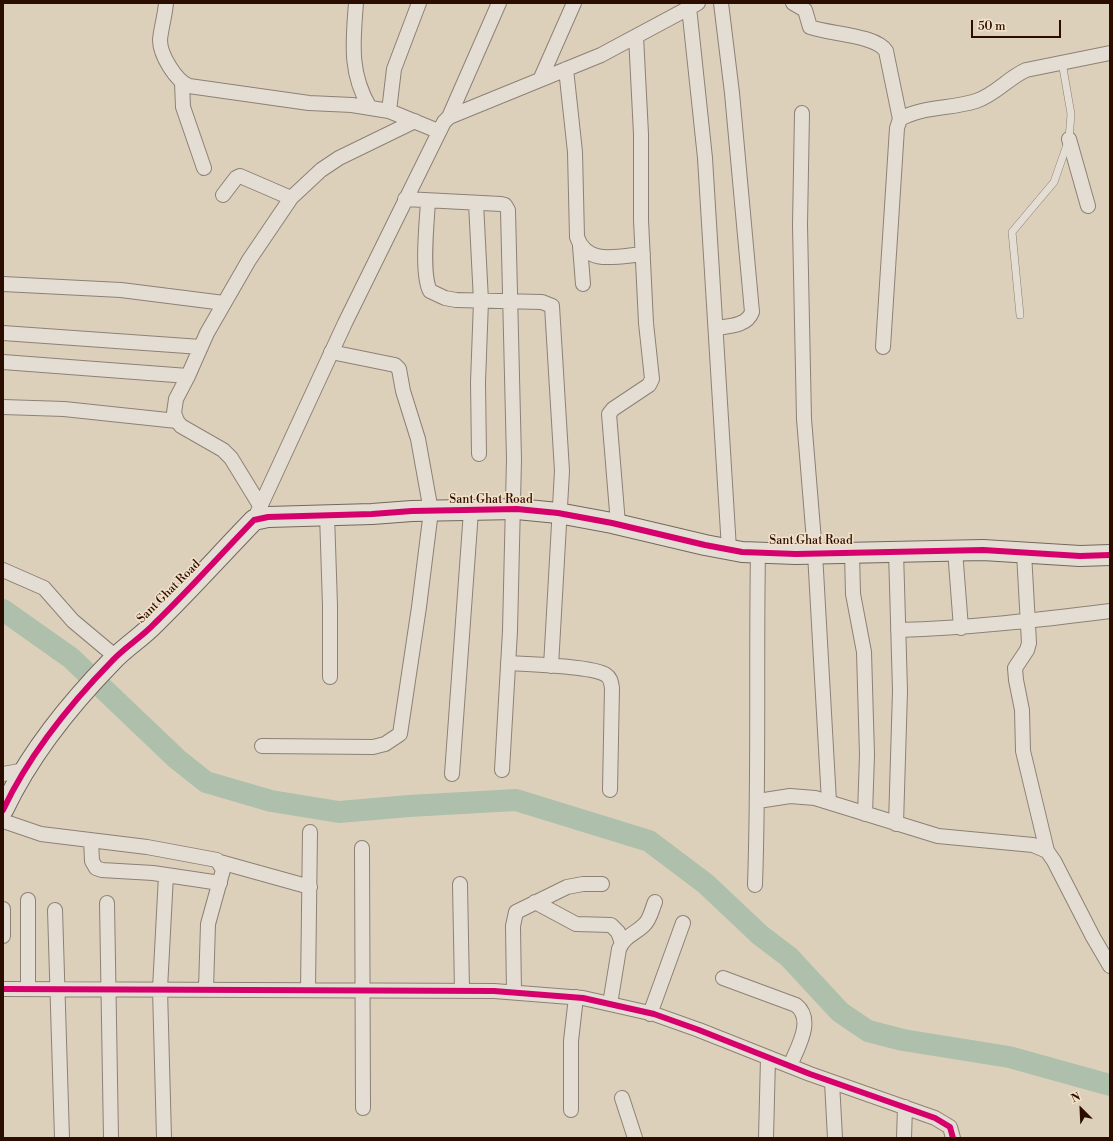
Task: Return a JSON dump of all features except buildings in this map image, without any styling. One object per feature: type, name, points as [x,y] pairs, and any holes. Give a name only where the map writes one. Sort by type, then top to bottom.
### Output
[{"type":"street","points":[[166,3],[160,41],[161,48],[177,79],[182,83],[189,86],[302,102],[389,111],[438,131]]},
{"type":"street","points":[[356,3],[354,56],[356,78],[361,92],[370,108]]},
{"type":"street","points":[[389,111],[394,70],[419,3]]},
{"type":"street","points":[[258,513],[331,352],[438,131],[449,117],[499,3]]},
{"type":"street","points":[[540,80],[574,3]]},
{"type":"street","points":[[716,328],[743,323],[750,319],[752,312],[732,93],[721,3]]},
{"type":"street","points":[[793,3],[805,10],[810,27],[869,41],[883,46],[886,51],[900,119],[897,128],[883,347]]},
{"type":"street","points":[[449,117],[601,55],[694,5],[730,550]]},
{"type":"street","points":[[618,524],[609,414],[612,409],[649,385],[652,379],[643,254],[641,134],[636,36]]},
{"type":"street","points":[[900,119],[920,112],[976,101],[990,94],[1020,73],[1062,62],[1110,53]]},
{"type":"street","points":[[566,69],[575,152],[577,237],[580,246],[583,284]]},
{"type":"street","points":[[182,83],[183,107],[204,168]]},
{"type":"street","points":[[802,113],[800,225],[804,419],[815,554],[829,802]]},
{"type":"street","points":[[258,513],[227,454],[217,446],[180,426],[176,421],[174,406],[176,399],[224,303],[249,260],[291,198],[321,170],[339,158],[416,121]]},
{"type":"street","points":[[1069,139],[1088,206]]},
{"type":"street","points":[[223,195],[236,178],[240,176],[291,198]]},
{"type":"street","points":[[405,199],[501,204],[505,205],[508,210],[514,459],[508,663],[502,770]]},
{"type":"street","points":[[428,201],[426,255],[428,286],[430,291],[444,298],[481,301],[548,303],[552,306],[562,471],[558,513],[551,666]]},
{"type":"street","points":[[476,203],[481,301],[478,382],[479,454]]},
{"type":"street","points":[[580,246],[585,252],[600,257],[643,254]]},
{"type":"street","points":[[3,284],[121,290],[224,303]]},
{"type":"street","points":[[3,333],[201,347]]},
{"type":"street","points":[[262,746],[373,746],[385,744],[400,734],[431,511],[418,439],[399,369],[395,365],[389,362],[331,352]]},
{"type":"street","points":[[3,362],[188,376]]},
{"type":"street","points":[[3,407],[64,409],[176,421]]},
{"type":"street","name":"Sant Ghat Road","points":[[3,810],[25,770],[51,731],[74,702],[114,658],[154,624],[258,513],[268,517],[513,509],[558,513],[618,524],[730,550],[815,554],[955,550],[1080,556],[1110,555]]},
{"type":"street","points":[[452,774],[471,511]]},
{"type":"street","points":[[327,514],[330,606],[330,677]]},
{"type":"street","points":[[955,550],[961,628]]},
{"type":"street","points":[[896,551],[900,738],[896,824]]},
{"type":"street","points":[[755,885],[758,800],[756,662],[758,552]]},
{"type":"street","points":[[852,553],[852,594],[864,652],[867,755],[865,814]]},
{"type":"street","points":[[1024,553],[1028,650],[1015,668],[1022,710],[1023,751],[1047,851],[1054,861],[1093,937],[1110,966]]},
{"type":"street","points":[[3,570],[44,588],[73,621],[114,658]]},
{"type":"street","points":[[898,630],[961,628],[1028,622],[1110,611]]},
{"type":"street","points":[[508,663],[551,666],[595,671],[606,674],[610,679],[612,688],[610,790]]},
{"type":"street","points":[[3,774],[25,770]]},
{"type":"street","points":[[758,800],[801,796],[829,802],[938,836],[1033,845],[1047,851]]},
{"type":"street","points":[[3,821],[41,834],[212,858],[220,862],[310,887]]},
{"type":"street","points":[[308,989],[310,832]]},
{"type":"street","points":[[91,840],[92,861],[96,868],[166,875],[220,883]]},
{"type":"street","points":[[362,848],[361,990],[363,1108]]},
{"type":"street","points":[[206,989],[208,924],[223,870],[220,862]]},
{"type":"street","points":[[164,1138],[160,989],[166,875]]},
{"type":"street","points":[[460,884],[462,990]]},
{"type":"street","points":[[514,992],[513,926],[516,912],[568,887],[583,884],[602,884]]},
{"type":"street","points":[[28,900],[28,989]]},
{"type":"street","points":[[107,902],[111,1138]]},
{"type":"street","points":[[535,902],[576,924],[611,926],[618,932],[622,943]]},
{"type":"street","points":[[610,1004],[619,950],[622,943],[625,938],[645,925],[655,902]]},
{"type":"street","points":[[3,909],[3,936]]},
{"type":"street","points":[[55,910],[56,990],[62,1138]]},
{"type":"street","points":[[650,1014],[683,923]]},
{"type":"street","points":[[723,978],[801,1008],[806,1019],[805,1027],[790,1066]]},
{"type":"street","points":[[3,989],[462,990],[576,997],[650,1014],[699,1030],[832,1082],[905,1107],[946,1123],[950,1127],[953,1138]]},
{"type":"street","points":[[571,1110],[570,1042],[576,997]]},
{"type":"street","points":[[766,1138],[768,1058]]},
{"type":"street","points":[[832,1082],[835,1138]]},
{"type":"street","points":[[622,1098],[635,1138]]},
{"type":"street","points":[[904,1138],[905,1107]]},
{"type":"lane","points":[[1020,315],[1012,232],[1054,182],[1069,139],[1071,114],[1062,62]]},
{"type":"waterway","points":[[3,610],[71,658],[177,759],[206,782],[271,801],[339,812],[409,806],[516,800],[649,841],[706,884],[760,935],[789,957],[840,1012],[868,1031],[903,1040],[1009,1057],[1110,1085]]},
{"type":"cycle path","points":[[3,810],[13,790],[38,750],[80,695],[117,656],[145,633],[193,585],[254,520],[268,517],[372,514],[412,511],[517,509],[558,513],[612,523],[705,545],[742,552],[796,554],[983,550],[1080,556],[1110,555]]},
{"type":"cycle path","points":[[3,989],[494,991],[583,998],[654,1014],[699,1030],[810,1074],[935,1118],[950,1127],[953,1138]]}]
